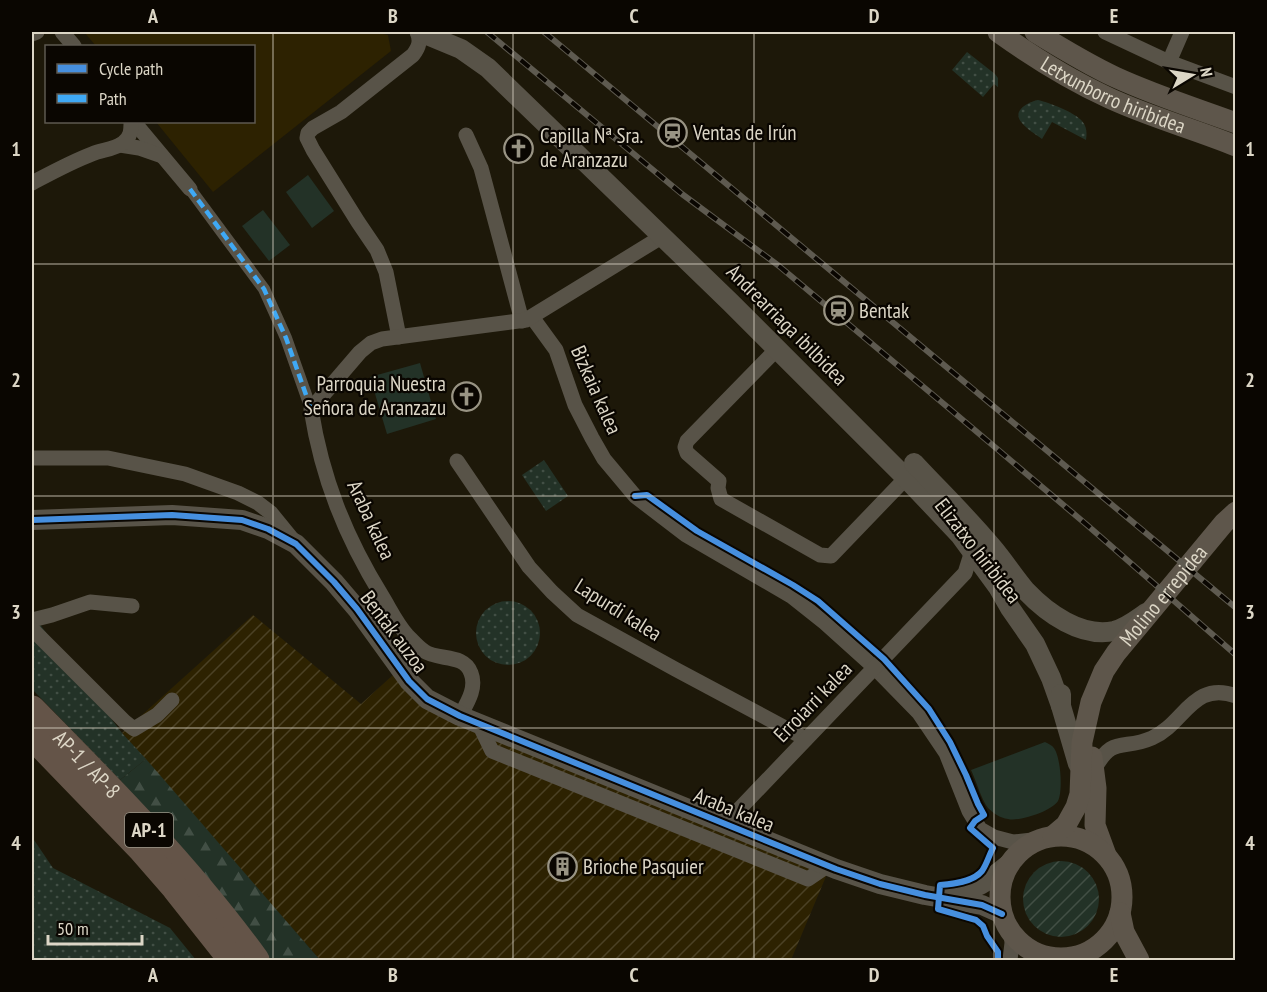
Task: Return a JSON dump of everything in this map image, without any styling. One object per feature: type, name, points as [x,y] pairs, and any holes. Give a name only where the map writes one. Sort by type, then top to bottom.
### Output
[{"type":"highway","name":"AP-1 / AP-8","points":[[32,709],[156,836],[223,916],[256,960]]},
{"type":"highway","name":"AP-1 / AP-8","points":[[32,736],[141,849],[232,960]]},
{"type":"main road","name":"Letxunborro hiribidea","points":[[998,32],[1052,68],[1111,99],[1236,146]]},
{"type":"main road","name":"Letxunborro hiribidea","points":[[1035,32],[1087,63],[1144,90],[1236,123]]},
{"type":"main road","name":"Molino errepidea","points":[[1087,771],[1083,742],[1096,689],[1104,672],[1116,653],[1230,518]]},
{"type":"main road","name":"Elizatxo hiribidea","points":[[1047,837],[1066,825],[1076,807],[1087,771]]},
{"type":"main road","name":"Elizatxo hiribidea","points":[[1087,771],[1096,788],[1095,825],[1107,856]]},
{"type":"main road","points":[[1065,836],[1076,837],[1088,842],[1107,856],[1119,877],[1122,895],[1120,913],[1117,922],[1095,956],[1048,959],[1028,950],[1011,933],[1002,914],[999,893],[1004,873],[1023,849],[1047,837],[1065,836]]},
{"type":"main road","points":[[1120,913],[1124,932],[1139,960]]},
{"type":"street","points":[[32,34],[37,32]]},
{"type":"street","points":[[62,32],[73,45]]},
{"type":"street","points":[[399,337],[386,272],[377,250],[346,204],[307,138],[313,128],[341,112],[413,55],[419,47],[419,32]]},
{"type":"street","name":"Andrearriaga ibilbidea","points":[[419,32],[443,36],[488,68],[777,349],[910,470],[998,587],[1035,644],[1061,706]]},
{"type":"street","points":[[1105,32],[1169,62],[1236,87]]},
{"type":"street","points":[[1169,62],[1182,32]]},
{"type":"street","points":[[32,183],[72,162],[120,145],[131,131],[132,123]]},
{"type":"street","name":"Araba kalea","points":[[133,123],[190,189],[264,289],[286,338],[311,409],[316,441],[326,478],[343,522],[364,566],[406,634],[424,651],[438,657],[454,658],[462,662],[471,673],[473,683],[471,692],[460,716],[827,866],[880,884],[939,898],[982,905],[1002,914]]},
{"type":"street","name":"Bizkaia kalea","points":[[466,135],[481,168],[527,319],[556,350],[575,405],[604,459],[635,496],[686,536],[791,596],[875,668],[919,713],[946,753],[969,811],[980,829],[994,837],[1013,842],[1047,837]]},
{"type":"street","points":[[120,145],[139,148],[162,156]]},
{"type":"street","points":[[311,409],[360,352],[371,343],[382,339],[527,319],[663,236]]},
{"type":"street","points":[[777,349],[687,441],[685,447],[687,453],[719,481],[718,489],[721,499],[820,555],[831,556],[910,470]]},
{"type":"street","name":"Bentak auzoa","points":[[32,458],[108,458],[184,474],[258,502],[271,513],[357,609],[409,681],[427,699],[460,716]]},
{"type":"street","name":"Lapurdi kalea","points":[[457,461],[529,567],[577,615],[806,739]]},
{"type":"street","name":"Elizatxo hiribidea","points":[[910,470],[992,546],[1026,590],[1056,616],[1076,626],[1097,632],[1115,631],[1131,624],[1155,606]]},
{"type":"street","name":"Elizatxo hiribidea","points":[[910,470],[956,517],[994,564],[1037,632],[1062,696],[1061,706],[1087,771]]},
{"type":"street","name":"Bentak auzoa","points":[[32,520],[172,515],[242,520],[268,529],[297,544]]},
{"type":"street","name":"Erroiarri kalea","points":[[725,824],[965,573],[972,551]]},
{"type":"street","points":[[32,620],[90,602],[132,606]]},
{"type":"street","points":[[32,629],[134,729],[157,715],[172,700]]},
{"type":"street","points":[[1087,771],[1108,750],[1117,745],[1154,738],[1185,710],[1211,693],[1223,692],[1236,696]]},
{"type":"street","points":[[479,724],[492,751],[808,879],[827,866]]},
{"type":"street","name":"Araba kalea","points":[[939,898],[971,890],[1009,864]]},
{"type":"street","points":[[1010,960],[1011,933]]},
{"type":"shaded area","points":[[84,32],[374,32],[388,35],[391,51],[213,192],[157,123],[255,123],[255,45],[95,45]]},
{"type":"shaded area","points":[[253,615],[361,704],[404,665],[433,697],[827,874],[791,960],[320,960],[122,733]]},
{"type":"green space","points":[[967,52],[998,78],[998,87],[994,84],[983,97],[952,70]]},
{"type":"green space","points":[[1038,100],[1062,108],[1079,118],[1086,128],[1086,140],[1052,122],[1042,139],[1029,129],[1018,115],[1026,105]]},
{"type":"green space","points":[[308,175],[334,211],[312,228],[286,192]]},
{"type":"green space","points":[[263,210],[290,245],[269,261],[242,226]]},
{"type":"green space","points":[[420,363],[436,419],[387,434],[370,377]]},
{"type":"green space","points":[[544,460],[568,496],[546,511],[522,475]]},
{"type":"green space","points":[[502,601],[514,601],[531,610],[538,621],[540,633],[538,645],[531,656],[514,665],[502,665],[490,660],[481,651],[476,639],[476,627],[481,615],[490,606]]},
{"type":"green space","points":[[32,614],[122,733],[146,759],[120,780],[32,689]]},
{"type":"green space","points":[[1045,742],[1053,747],[1058,758],[1061,782],[1058,801],[1042,812],[1020,819],[1005,818],[994,813],[985,804],[971,770]]},
{"type":"green space","points":[[146,759],[320,960],[270,960],[120,780]]},
{"type":"green space","points":[[32,837],[53,868],[170,928],[196,960],[32,960]]},
{"type":"green space","points":[[1061,861],[1076,864],[1088,872],[1096,884],[1099,899],[1096,914],[1088,926],[1076,934],[1061,937],[1046,934],[1034,926],[1026,914],[1023,899],[1026,884],[1034,872],[1046,864]]},
{"type":"railway","points":[[487,32],[682,194],[779,266],[1087,525],[1236,655]]},
{"type":"railway","points":[[544,32],[1236,608]]},
{"type":"marked path","points":[[190,189],[264,289],[286,338],[311,409]]},
{"type":"cycle path","points":[[635,496],[647,495],[697,531],[818,601],[884,659],[929,709],[950,742],[984,815],[970,828],[993,848],[984,868],[978,875],[962,882],[940,885],[938,909],[976,920],[983,926],[998,952],[998,960]]},
{"type":"cycle path","points":[[32,520],[172,515],[242,520],[268,529],[296,544],[334,582],[357,609],[409,681],[427,699],[460,716],[836,869],[880,884],[982,905],[1002,914]]},
{"type":"place","name":"Ventas de Irún","points":[[672,133]]},
{"type":"place","name":"Capilla Nª Sra. de Aranzazu","points":[[519,148]]},
{"type":"place","name":"Bentak","points":[[838,311]]},
{"type":"place","name":"Parroquia Nuestra Señora de Aranzazu","points":[[467,396]]},
{"type":"place","name":"Brioche Pasquier","points":[[562,867]]}]
